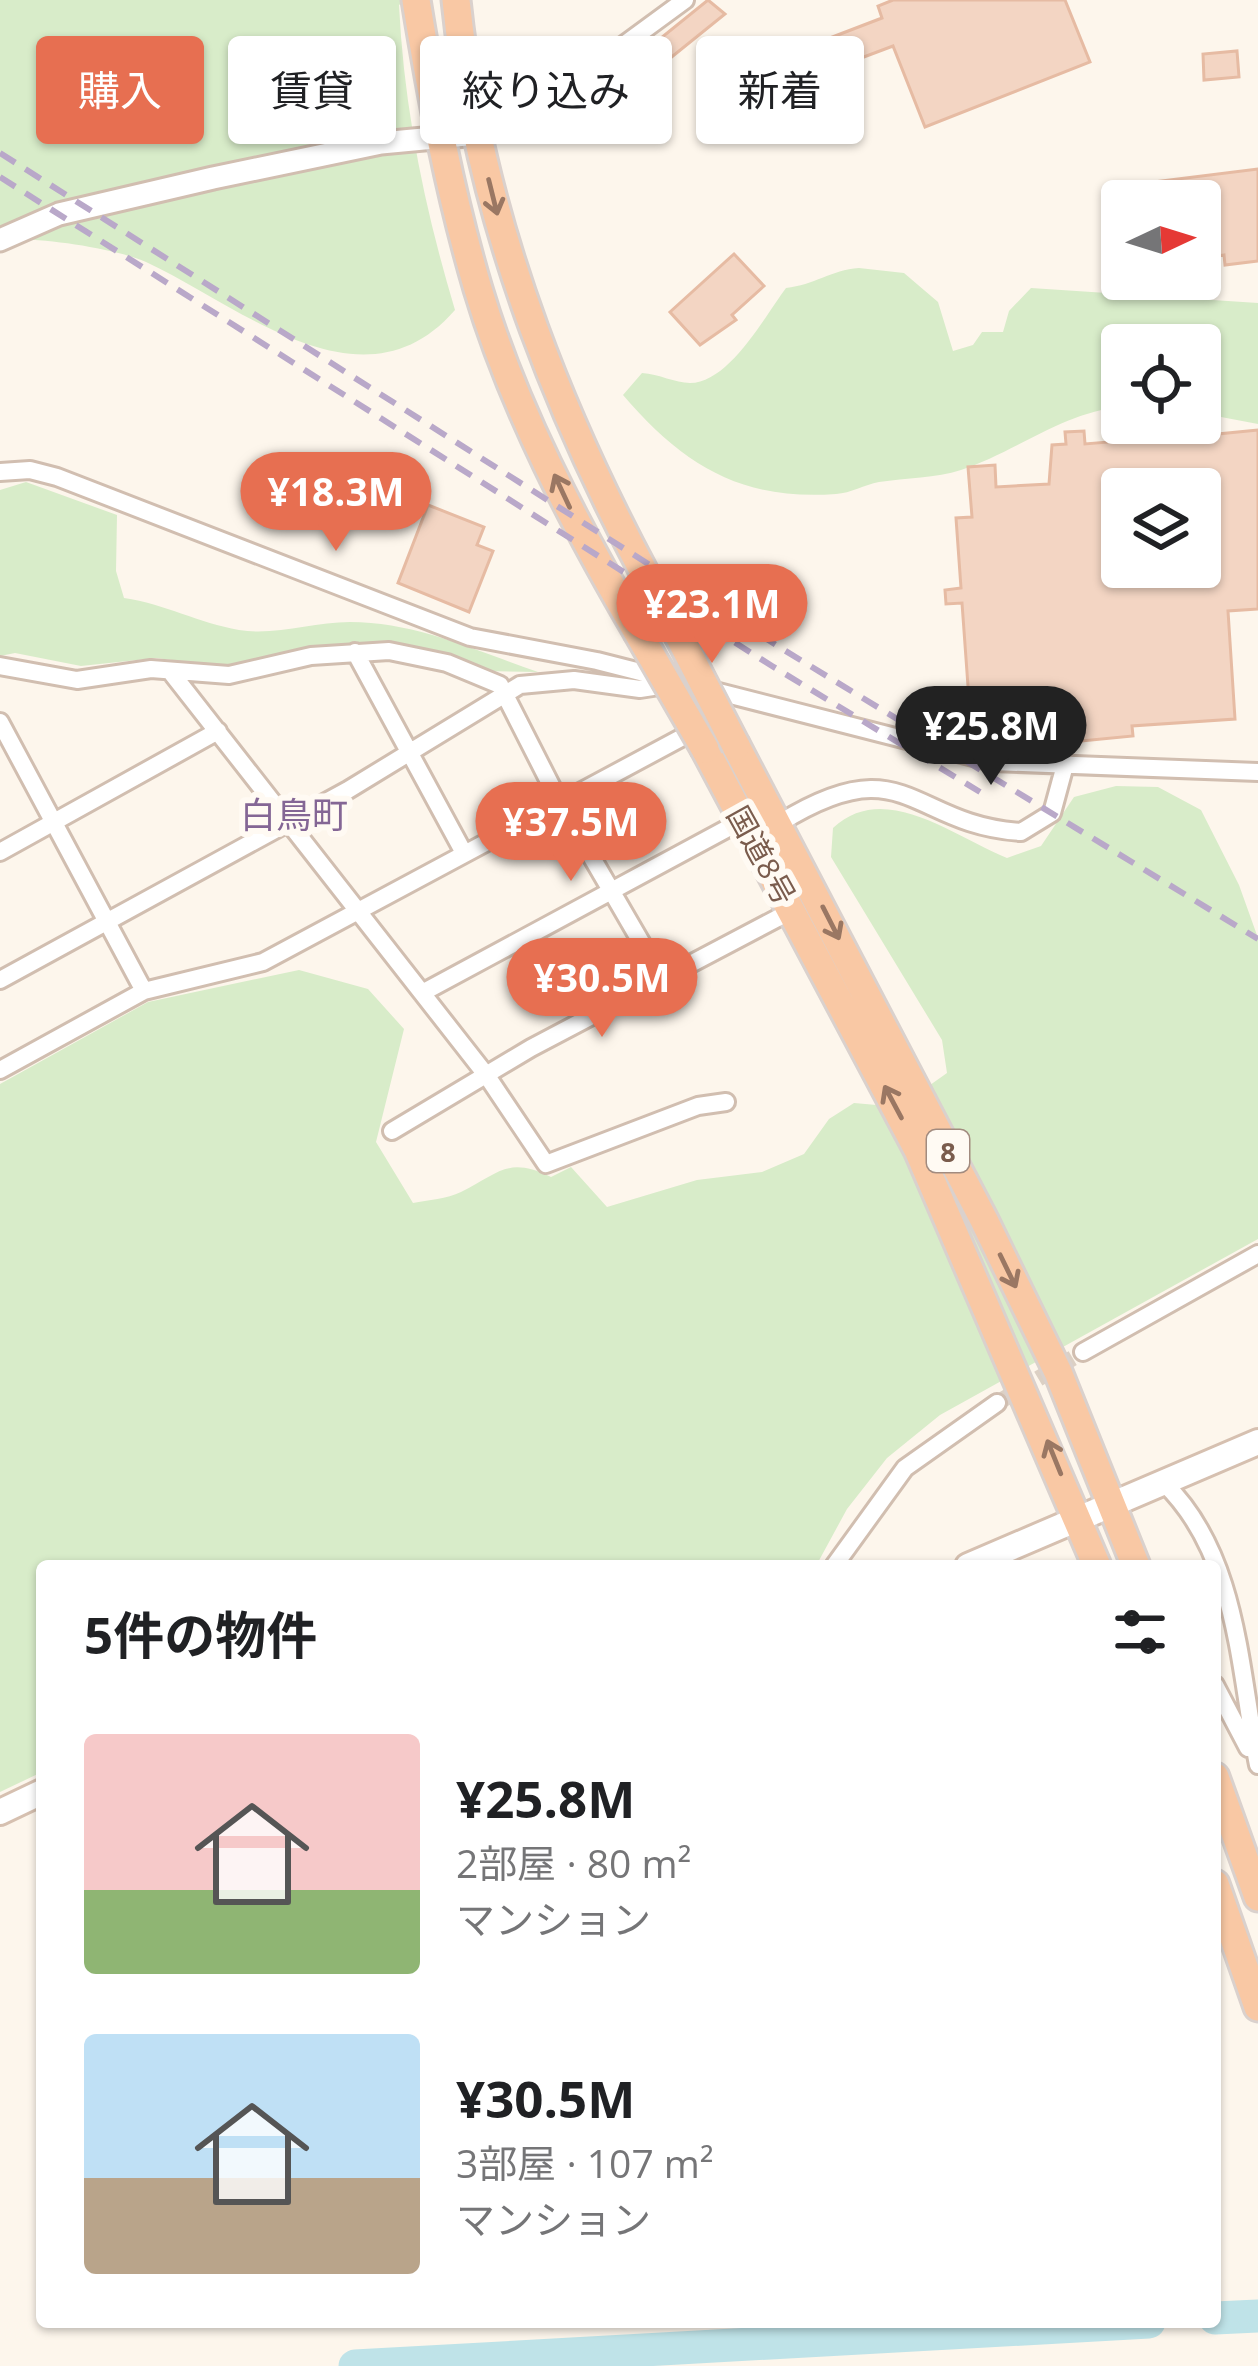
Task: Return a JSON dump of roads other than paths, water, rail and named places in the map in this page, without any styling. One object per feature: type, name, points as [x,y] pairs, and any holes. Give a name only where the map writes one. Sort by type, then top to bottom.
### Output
[{"type":"highway","name":"国道8号","points":[[416,0],[422,36]]},
{"type":"highway","name":"国道8号","points":[[456,0],[462,36]]},
{"type":"highway","name":"国道8号","points":[[440,144],[479,293],[524,408],[599,567],[700,740],[918,1150],[1095,1560]]},
{"type":"highway","name":"国道8号","points":[[480,144],[520,296],[621,534],[779,823],[1002,1258],[1058,1372],[1134,1560]]},
{"type":"highway","points":[[1221,1794],[1258,1897]]},
{"type":"highway","points":[[1221,1901],[1258,2007]]},
{"type":"main road","points":[[983,1560],[1258,1442]]},
{"type":"main road","points":[[0,1812],[36,1795]]},
{"type":"street","points":[[636,36],[685,0]]},
{"type":"street","points":[[0,240],[59,214],[381,143],[420,141]]},
{"type":"street","points":[[0,472],[29,470],[56,477],[470,637],[597,661],[918,747],[993,762],[1258,772]]},
{"type":"street","points":[[0,666],[77,680],[170,671],[229,675],[297,658],[389,651],[447,663],[500,685],[559,801],[662,978]]},
{"type":"street","points":[[355,652],[464,853]]},
{"type":"street","points":[[170,671],[487,1076],[546,1164],[698,1106],[726,1102]]},
{"type":"street","points":[[0,980],[537,681],[574,680],[640,689],[673,684]]},
{"type":"street","points":[[1,726],[144,991]]},
{"type":"street","points":[[0,852],[218,731]]},
{"type":"street","points":[[0,1070],[144,991],[262,962],[559,801],[700,740]]},
{"type":"street","points":[[779,823],[822,796],[878,789],[913,794],[965,817],[1022,832],[1052,813],[1065,765]]},
{"type":"street","points":[[422,993],[743,820]]},
{"type":"street","points":[[392,1131],[662,978],[793,910]]},
{"type":"street","points":[[1083,1352],[1258,1254]]},
{"type":"street","points":[[838,1560],[904,1468],[998,1402]]},
{"type":"street","points":[[1164,1483],[1190,1508],[1215,1560]]},
{"type":"street","points":[[1221,1588],[1258,1765]]},
{"type":"street","points":[[1221,1696],[1258,1765]]},
{"type":"waterway","points":[[1221,2318],[1258,2316]]},
{"type":"waterway","points":[[355,2366],[1041,2328]]},
{"type":"tunnel","points":[[997,1403],[1083,1352]]},
{"type":"railway","points":[[0,153],[784,650],[1258,939]]},
{"type":"railway","points":[[0,177],[772,666],[980,792]]},
{"type":"district","name":"白鳥町","points":[[294,814]]}]
